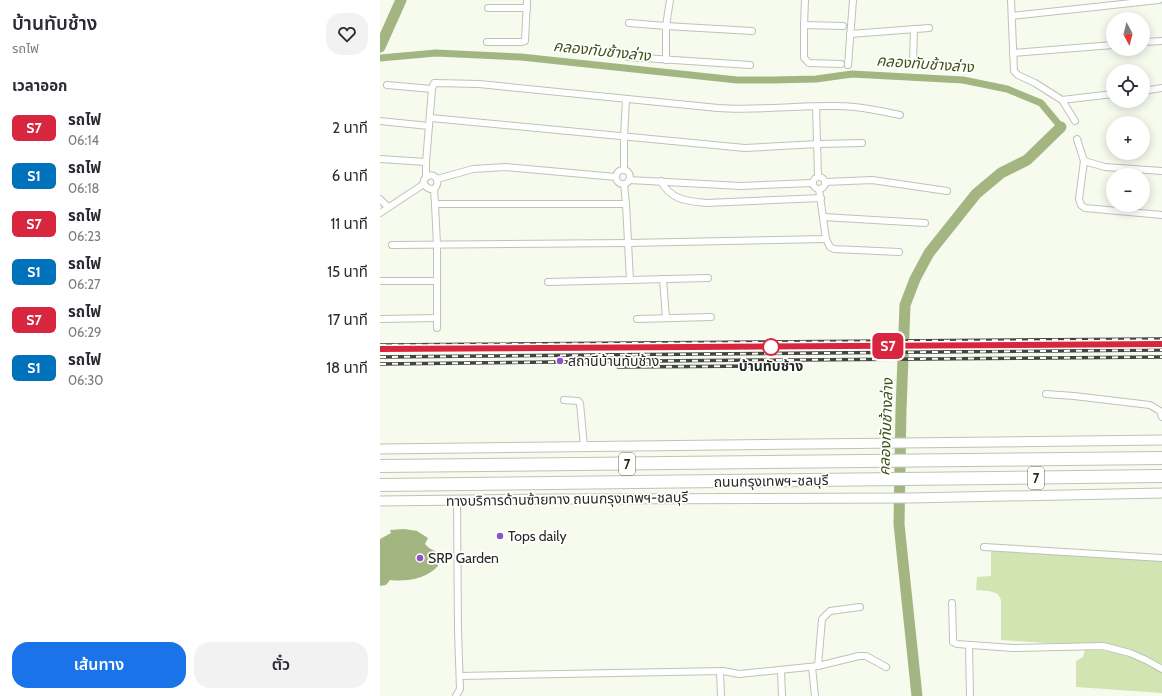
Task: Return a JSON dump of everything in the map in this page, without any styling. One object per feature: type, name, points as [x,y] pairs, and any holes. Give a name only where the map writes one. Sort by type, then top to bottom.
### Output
[{"type":"highway","name":"ถนนกรุงเทพฯ-ชลบุรี","points":[[380,466],[1162,458]]},
{"type":"highway","name":"ถนนกรุงเทพฯ-ชลบุรี","points":[[380,485],[1162,476]]},
{"type":"main road","points":[[380,449],[1162,440]]},
{"type":"main road","name":"ทางบริการด้านซ้ายทาง ถนนกรุงเทพฯ-ชลบุรี","points":[[380,501],[811,497],[910,498],[1162,493]]},
{"type":"street","points":[[487,42],[524,42],[526,39],[527,0]]},
{"type":"street","points":[[666,60],[666,26],[670,0]]},
{"type":"street","points":[[805,0],[804,54],[806,60],[809,62],[841,64]]},
{"type":"street","points":[[848,65],[853,0],[857,0]]},
{"type":"street","points":[[1011,0],[1014,71],[1018,75],[1035,83],[1062,100],[1075,121]]},
{"type":"street","points":[[1012,16],[1159,0]]},
{"type":"street","points":[[488,8],[527,8]]},
{"type":"street","points":[[629,23],[752,31]]},
{"type":"street","points":[[804,25],[843,26]]},
{"type":"street","points":[[850,34],[930,28]]},
{"type":"street","points":[[913,63],[914,29]]},
{"type":"street","points":[[1150,42],[1162,41]]},
{"type":"street","points":[[1013,53],[1106,46]]},
{"type":"street","points":[[628,57],[750,65]]},
{"type":"street","points":[[380,213],[424,184],[426,177],[429,126],[431,118],[432,89],[434,84],[479,84],[747,110],[853,106],[900,115]]},
{"type":"street","points":[[387,85],[432,89]]},
{"type":"street","points":[[1150,90],[1162,88]]},
{"type":"street","points":[[1062,100],[1106,95]]},
{"type":"street","points":[[626,99],[624,170],[628,173],[629,180]]},
{"type":"street","points":[[812,183],[818,176],[816,107]]},
{"type":"street","points":[[431,118],[745,148],[818,144],[862,144]]},
{"type":"street","points":[[380,121],[429,126]]},
{"type":"street","points":[[1077,139],[1084,162],[1079,199],[1081,205],[1085,208],[1162,214]]},
{"type":"street","points":[[380,159],[426,162]]},
{"type":"street","points":[[1084,162],[1105,167],[1162,171]]},
{"type":"street","points":[[437,179],[473,169],[506,167],[616,177]]},
{"type":"street","points":[[616,177],[619,171],[624,170]]},
{"type":"street","points":[[426,177],[430,175],[437,179]]},
{"type":"street","points":[[818,176],[823,178],[825,182]]},
{"type":"street","points":[[616,177],[619,183],[624,184]]},
{"type":"street","points":[[437,179],[437,186],[434,189],[437,245],[437,328]]},
{"type":"street","points":[[624,184],[629,180],[741,186],[812,183]]},
{"type":"street","points":[[825,182],[872,180],[947,191]]},
{"type":"street","points":[[661,181],[666,189],[672,194],[684,200],[696,202],[706,203],[821,198]]},
{"type":"street","points":[[819,189],[824,186],[825,182]]},
{"type":"street","points":[[812,183],[815,188],[819,189],[826,239],[830,247],[834,249],[899,252]]},
{"type":"street","points":[[424,184],[426,188],[434,189]]},
{"type":"street","points":[[624,184],[630,280]]},
{"type":"street","points":[[380,199],[388,207]]},
{"type":"street","points":[[436,204],[626,204]]},
{"type":"street","points":[[823,217],[925,223]]},
{"type":"street","points":[[392,245],[628,243],[826,239]]},
{"type":"street","points":[[548,282],[708,278]]},
{"type":"street","points":[[663,279],[666,318]]},
{"type":"street","points":[[380,281],[436,281]]},
{"type":"street","points":[[637,319],[711,317]]},
{"type":"street","points":[[380,319],[437,318]]},
{"type":"street","points":[[1046,394],[1150,405],[1160,411],[1162,417]]},
{"type":"street","points":[[564,400],[578,401],[581,405],[584,447]]},
{"type":"street","points":[[456,696],[460,689],[457,500]]},
{"type":"street","points":[[984,547],[1162,558]]},
{"type":"street","points":[[952,603],[953,642],[957,644],[1013,648],[1104,646],[1130,653],[1162,669]]},
{"type":"street","points":[[815,696],[815,667],[822,619],[830,610],[860,607]]},
{"type":"street","points":[[969,645],[970,696]]},
{"type":"street","points":[[460,676],[720,672],[739,674],[815,667],[859,656],[866,656],[886,667]]},
{"type":"street","points":[[781,670],[782,696]]},
{"type":"street","points":[[720,672],[721,696]]},
{"type":"shaded area","points":[[404,529],[417,531],[428,538],[425,544],[438,553],[438,566],[422,577],[409,580],[390,580],[386,585],[380,586],[380,539],[391,533],[390,530]]},
{"type":"shaded area","points":[[991,549],[1162,560],[1162,665],[1123,648],[1104,644],[1046,643],[1001,640],[1001,600],[998,594],[989,591],[976,590],[977,577],[991,576]]},
{"type":"shaded area","points":[[1085,650],[1116,651],[1137,659],[1162,672],[1162,693],[1076,687],[1076,661],[1083,657]]},
{"type":"waterway","points":[[380,47],[401,0]]},
{"type":"waterway","name":"คลองทับช้างล่าง","points":[[380,58],[436,53],[521,57],[737,80],[816,79],[852,74],[963,80],[1007,89],[1041,103],[1061,127]]},
{"type":"waterway","name":"คลองทับช้างล่าง","points":[[917,696],[899,524],[905,305],[915,279],[929,253],[976,194],[1001,173],[1027,160],[1061,127]]},
{"type":"railway","points":[[380,345],[1162,339]]},
{"type":"railway","points":[[380,357],[1162,350]]},
{"type":"railway","points":[[380,364],[1162,357]]},
{"type":"railway","points":[[618,367],[770,366]]},
{"type":"train","name":"S7","points":[[380,349],[1162,344]]},
{"type":"place","name":"บ้านทับช้าง","points":[[771,347]]},
{"type":"place","name":"สถานีบ้านทับช้าง","points":[[560,361]]},
{"type":"place","name":"Tops daily","points":[[500,536]]},
{"type":"place","name":"SRP Garden","points":[[420,558]]}]
